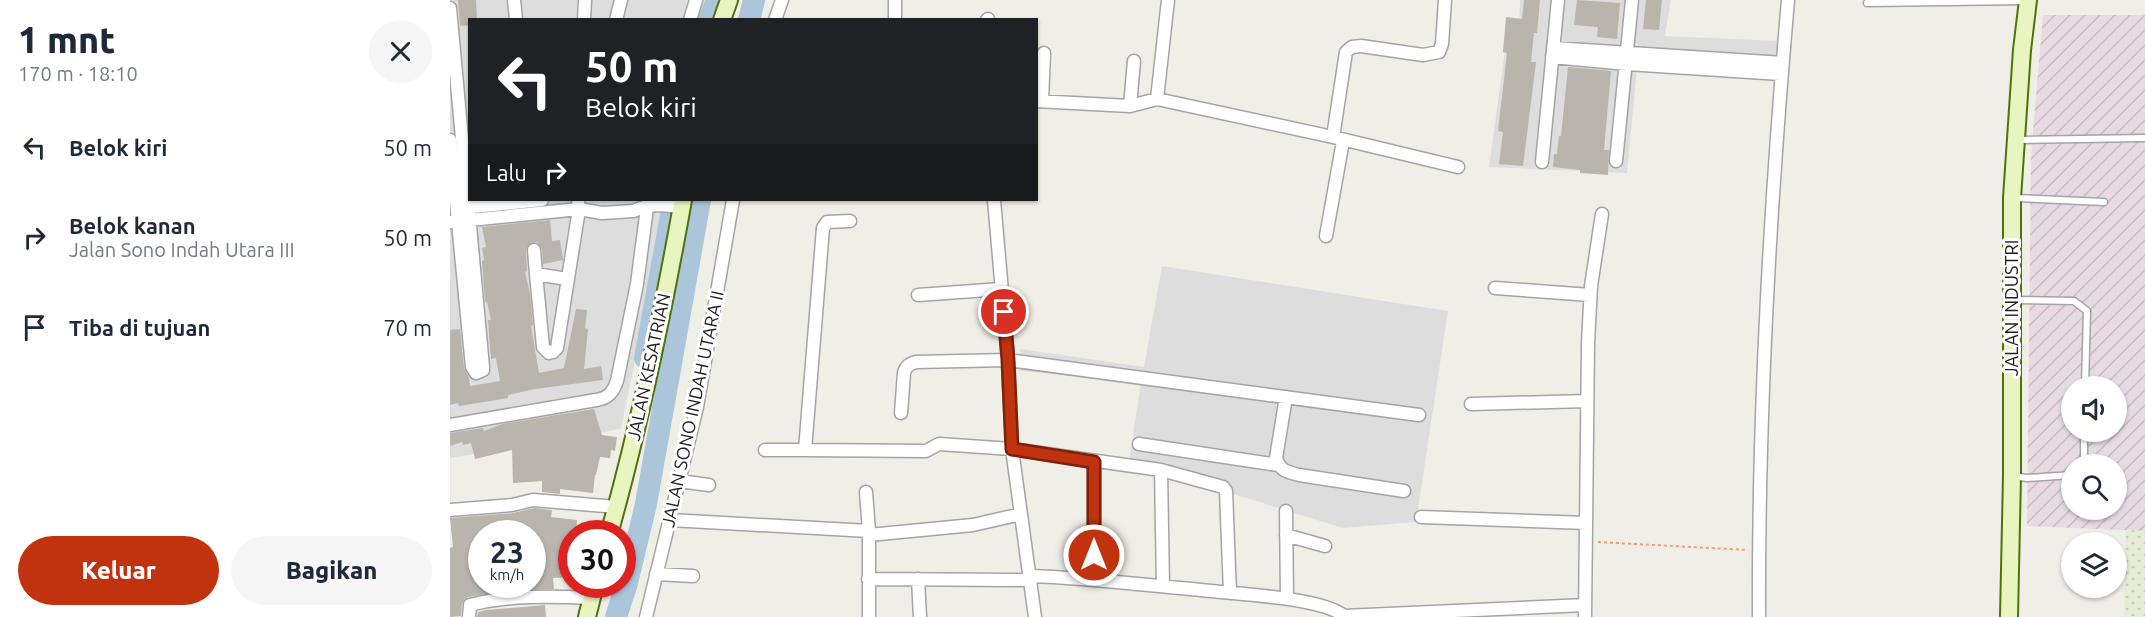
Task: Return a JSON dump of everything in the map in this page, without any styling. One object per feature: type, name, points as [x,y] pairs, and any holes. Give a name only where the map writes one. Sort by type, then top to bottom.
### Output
[{"type":"street","points":[[514,0],[516,18]]},
{"type":"street","points":[[584,18],[585,0]]},
{"type":"street","points":[[616,18],[621,0]]},
{"type":"street","points":[[691,18],[696,0]]},
{"type":"street","points":[[723,18],[729,0]]},
{"type":"street","points":[[776,18],[782,0]]},
{"type":"street","points":[[895,0],[895,18]]},
{"type":"street","points":[[1157,99],[1168,0]]},
{"type":"street","points":[[1326,236],[1346,52],[1352,47],[1361,46],[1423,55],[1439,52],[1442,44],[1445,0]]},
{"type":"street","points":[[1542,162],[1558,0]]},
{"type":"street","points":[[1616,161],[1632,0]]},
{"type":"street","points":[[1759,617],[1761,463],[1769,266],[1788,0]]},
{"type":"street","name":"JALAN INDUSTRI","points":[[2008,617],[2012,476],[2012,198],[2022,50],[2028,0]]},
{"type":"street","points":[[450,8],[462,259],[472,367],[476,373],[483,370],[483,367],[462,259]]},
{"type":"street","points":[[1553,52],[1782,69]]},
{"type":"street","points":[[1044,53],[1039,101],[1130,106],[1157,99],[1458,167]]},
{"type":"street","points":[[1130,106],[1134,61]]},
{"type":"street","points":[[450,140],[456,170]]},
{"type":"street","points":[[459,215],[536,201]]},
{"type":"street","name":"JALAN SONO INDAH UTARA II","points":[[645,617],[680,480],[706,357],[733,201]]},
{"type":"street","points":[[994,201],[1008,360],[1012,449],[1035,617]]},
{"type":"street","points":[[459,215],[579,204],[602,213],[629,212],[651,203],[681,204]]},
{"type":"street","points":[[450,425],[609,396],[616,381],[637,284],[651,203]]},
{"type":"street","points":[[534,249],[543,347],[549,353],[557,348],[579,204]]},
{"type":"street","name":"JALAN KESATRIAN","points":[[613,520],[631,454],[681,204]]},
{"type":"street","points":[[868,579],[1094,578],[1287,599],[1335,609],[1344,616],[1585,611],[1590,295],[1602,214]]},
{"type":"street","points":[[805,450],[823,228],[827,222],[850,221]]},
{"type":"street","points":[[536,274],[567,279]]},
{"type":"street","points":[[1495,288],[1590,295]]},
{"type":"street","points":[[918,295],[1001,289]]},
{"type":"street","points":[[901,413],[904,373],[910,364],[1008,360],[1419,415]]},
{"type":"street","points":[[1286,397],[1276,458],[1283,471],[1404,491]]},
{"type":"street","points":[[1471,404],[1587,401]]},
{"type":"street","points":[[765,450],[926,451],[939,444],[1012,449],[1161,470],[1223,487],[1226,491],[1230,593]]},
{"type":"street","points":[[1139,444],[1278,465]]},
{"type":"street","points":[[1094,462],[1094,578]]},
{"type":"street","points":[[1161,470],[1163,586]]},
{"type":"street","points":[[680,480],[710,484]]},
{"type":"street","points":[[866,492],[869,533],[869,617]]},
{"type":"street","points":[[450,510],[512,505],[534,500],[617,507]]},
{"type":"street","points":[[1286,511],[1287,599]]},
{"type":"street","points":[[670,520],[869,533],[959,527],[1021,514]]},
{"type":"street","points":[[1421,517],[1586,523]]},
{"type":"street","points":[[1286,535],[1325,546]]},
{"type":"street","points":[[656,574],[693,576]]},
{"type":"street","points":[[918,579],[920,617]]},
{"type":"street","points":[[469,617],[470,605],[489,601],[558,596]]},
{"type":"street","points":[[587,617],[592,598]]},
{"type":"lane","points":[[1867,3],[2028,0]]},
{"type":"lane","points":[[2015,140],[2145,138]]},
{"type":"lane","points":[[2012,198],[2104,202]]},
{"type":"lane","points":[[2012,300],[2074,301],[2087,311],[2085,376]]},
{"type":"lane","points":[[2012,476],[2027,478],[2061,476]]},
{"type":"path","points":[[1586,541],[1761,550]]},
{"type":"shaded area","points":[[450,0],[713,0],[704,18],[468,18],[468,201],[665,201],[621,429],[450,458]]},
{"type":"shaded area","points":[[1520,0],[1671,0],[1665,36],[1780,41],[1773,72],[1637,68],[1627,173],[1489,167],[1508,29],[1519,32]]},
{"type":"shaded area","points":[[2043,15],[2145,15],[2145,531],[2027,526],[2031,154]]},
{"type":"shaded area","points":[[1162,266],[1448,311],[1416,522],[1343,528],[1129,462],[1141,382],[1021,371],[1020,349],[1144,367]]},
{"type":"green space","points":[[2126,530],[2145,531],[2145,617],[2124,617],[2124,598],[2127,598]]},
{"type":"building","points":[[458,0],[476,0],[477,18],[468,18],[468,25],[460,26]]},
{"type":"building","points":[[1524,0],[1540,0],[1531,62],[1536,62],[1523,166],[1499,164],[1503,132],[1498,131],[1507,53],[1503,52],[1506,17],[1522,19]]},
{"type":"building","points":[[1577,0],[1620,3],[1617,39],[1597,37],[1598,27],[1574,25]]},
{"type":"building","points":[[1646,0],[1662,0],[1659,30],[1643,29]]},
{"type":"building","points":[[1568,67],[1611,71],[1604,150],[1609,150],[1608,175],[1580,173],[1580,170],[1553,167],[1554,154],[1557,154],[1559,136],[1561,136]]},
{"type":"building","points":[[550,220],[552,241],[560,240],[563,260],[543,264],[542,249],[537,242],[529,244],[526,250],[527,271],[525,272],[530,294],[533,325],[531,326],[539,373],[564,368],[576,309],[587,310],[585,328],[588,329],[584,369],[601,366],[603,380],[535,389],[508,395],[508,398],[484,402],[450,405],[450,330],[460,329],[464,368],[469,377],[470,386],[500,381],[496,358],[491,359],[488,320],[491,320],[487,302],[485,302],[482,248],[486,247],[482,227]]},
{"type":"building","points":[[594,409],[602,435],[617,437],[615,451],[611,450],[610,458],[600,457],[593,493],[560,489],[560,494],[542,492],[542,481],[513,483],[512,450],[475,459],[471,443],[463,445],[462,442],[450,446],[450,433],[483,428],[484,431],[502,424]]},
{"type":"building","points":[[534,508],[552,510],[551,517],[577,520],[558,520],[558,578],[553,578],[554,589],[546,589],[546,520],[468,520],[468,597],[462,604],[461,616],[450,617],[450,548],[453,547],[450,518],[513,513]]},
{"type":"building","points":[[545,605],[546,617],[477,617],[478,612],[486,610]]},
{"type":"waterway","points":[[710,18],[717,0]]},
{"type":"waterway","points":[[750,18],[754,0]]},
{"type":"waterway","points":[[645,358],[672,201]]},
{"type":"waterway","points":[[616,617],[627,583],[646,504],[700,201]]},
{"type":"route","points":[[1004,312],[1012,449],[1094,462],[1094,555]]}]
